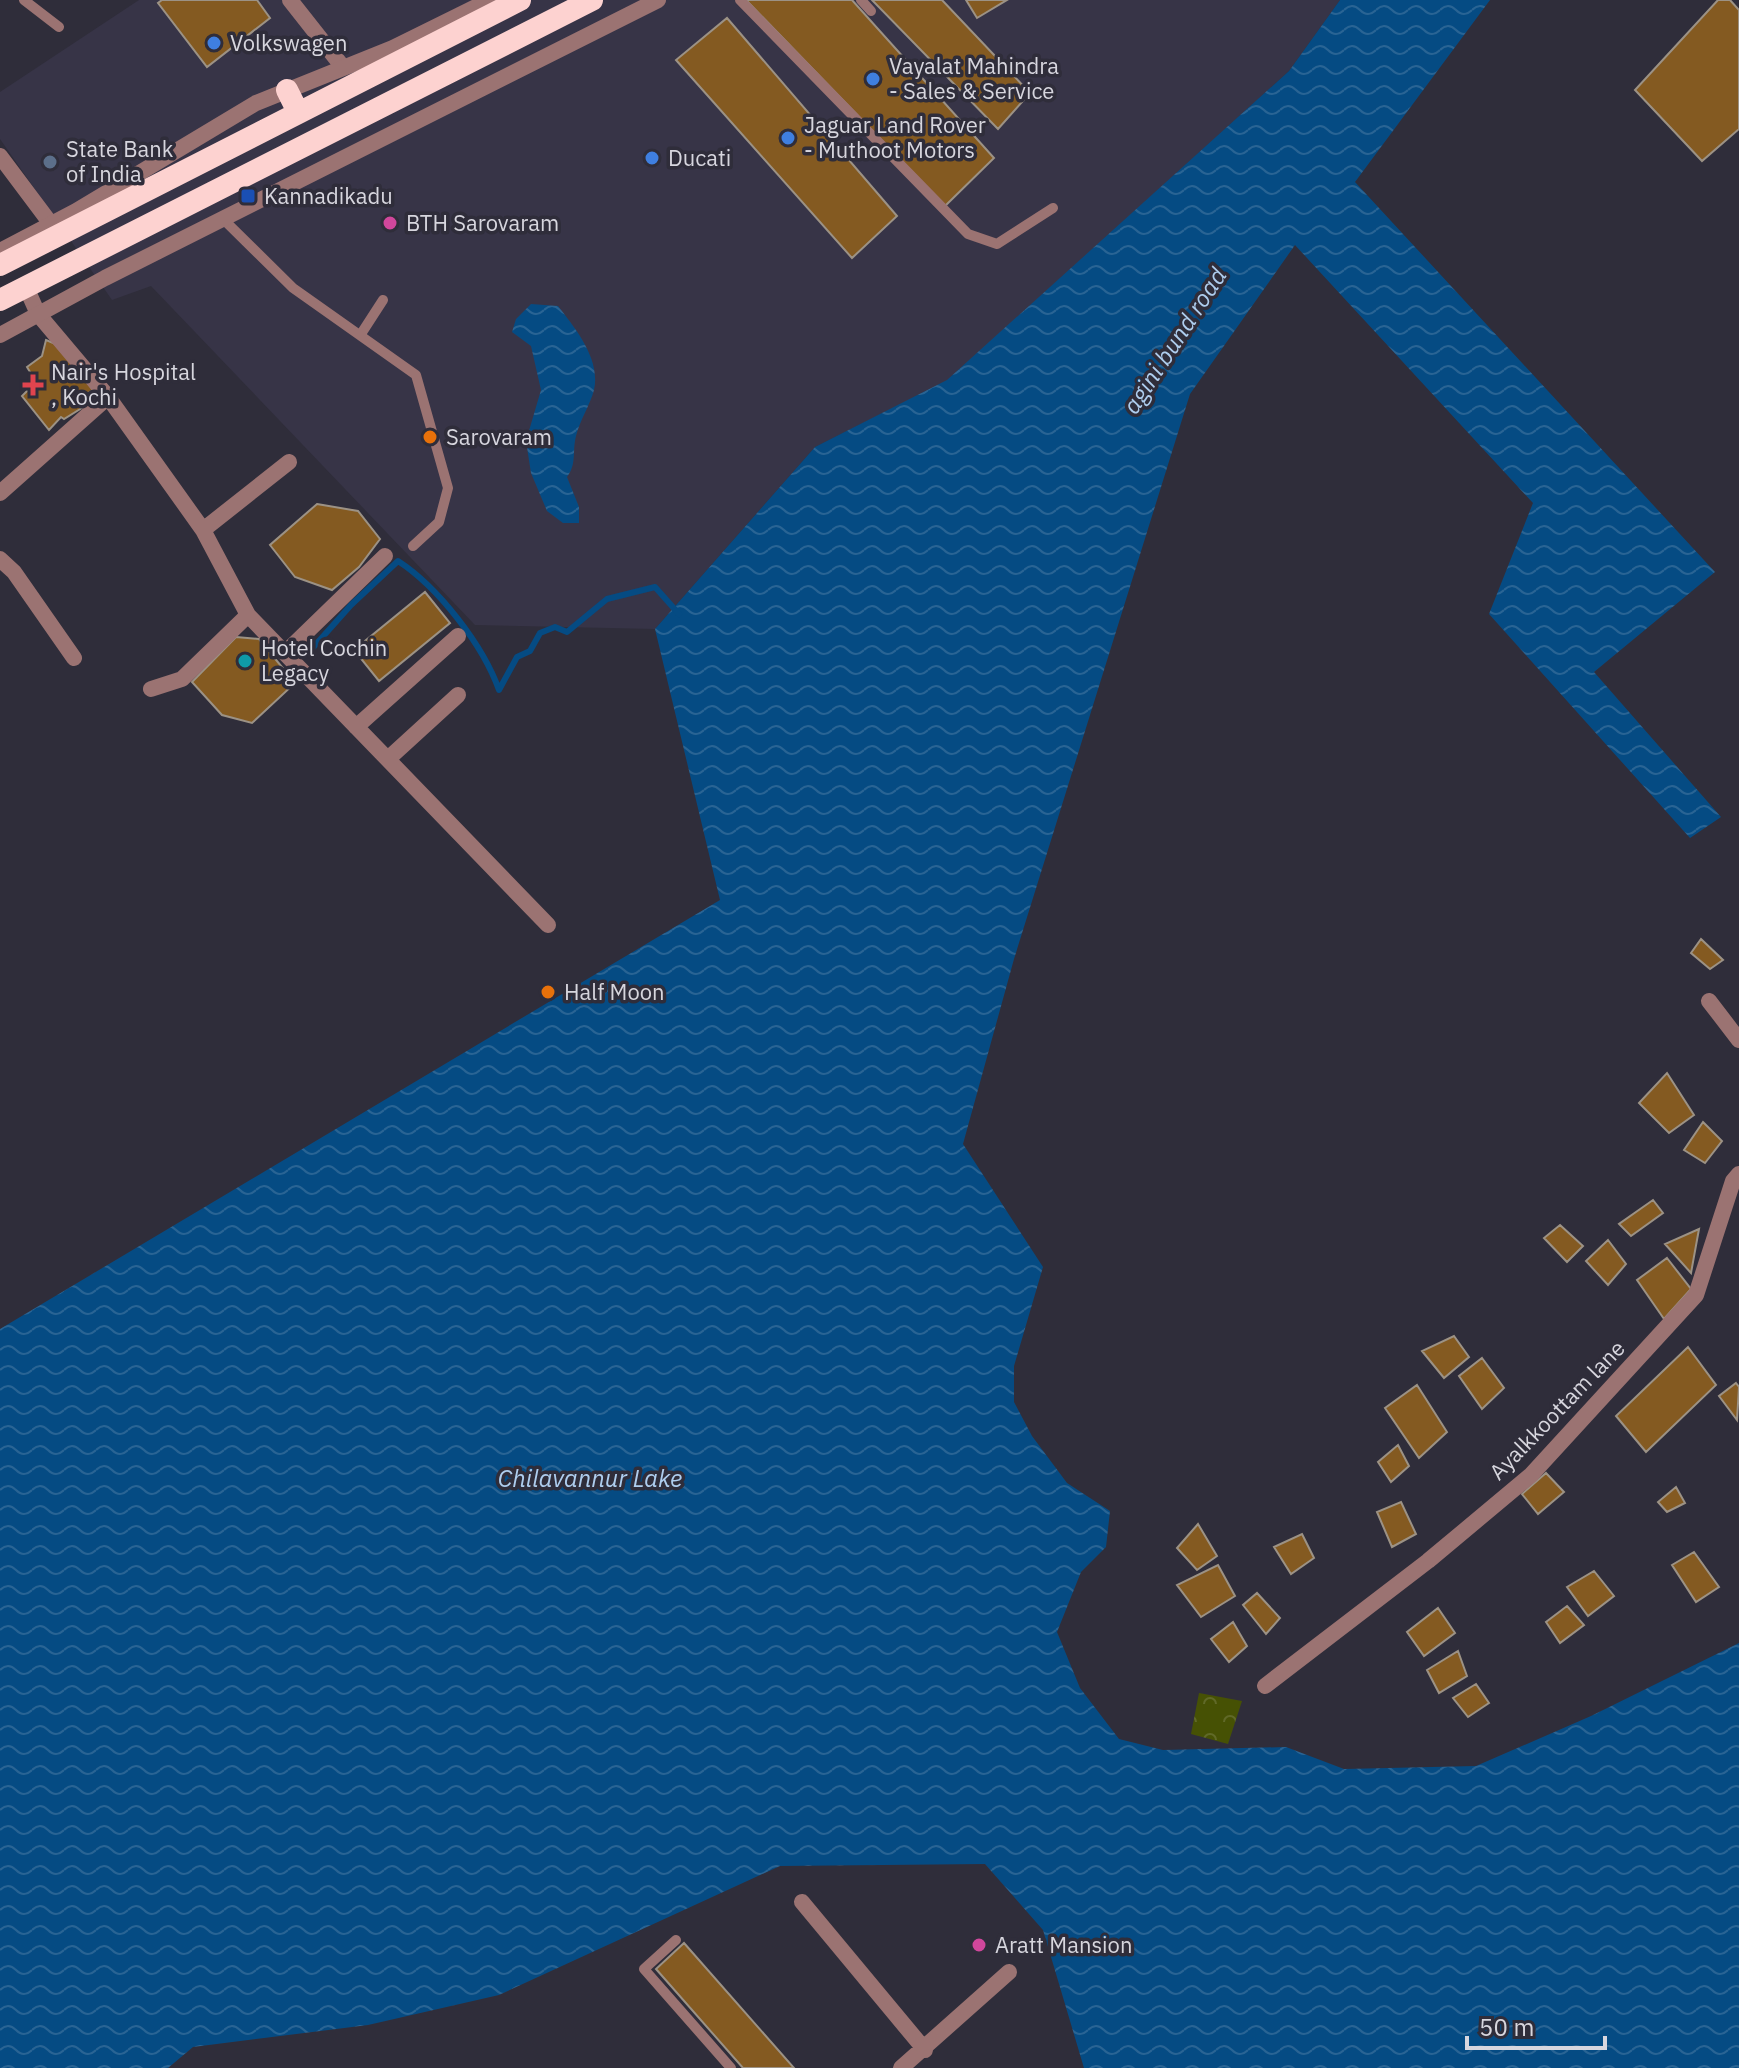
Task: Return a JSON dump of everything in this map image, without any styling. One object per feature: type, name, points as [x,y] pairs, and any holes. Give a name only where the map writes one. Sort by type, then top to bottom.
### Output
[{"type":"highway","points":[[0,300],[592,0]]},
{"type":"highway","points":[[0,265],[505,2],[521,36]]},
{"type":"highway","points":[[287,90],[298,112]]},
{"type":"street","points":[[290,0],[342,66]]},
{"type":"street","points":[[0,335],[658,0]]},
{"type":"street","points":[[0,251],[218,125],[287,90],[505,2]]},
{"type":"street","points":[[0,156],[51,224]]},
{"type":"street","points":[[26,287],[38,314],[108,397],[203,530],[248,615],[548,925]]},
{"type":"street","points":[[0,493],[108,397]]},
{"type":"street","points":[[203,530],[289,462]]},
{"type":"street","points":[[285,653],[385,556]]},
{"type":"street","points":[[0,559],[14,572],[74,658]]},
{"type":"street","points":[[151,689],[182,679],[248,615]]},
{"type":"street","points":[[356,727],[458,636]]},
{"type":"street","points":[[389,758],[458,695]]},
{"type":"street","points":[[1709,1001],[1739,1040]]},
{"type":"street","name":"Ayalkkoottam lane","points":[[1265,1686],[1428,1561],[1541,1464],[1696,1295],[1723,1211],[1739,1174]]},
{"type":"street","points":[[802,1902],[925,2050]]},
{"type":"street","points":[[901,2068],[925,2050],[1009,1972]]},
{"type":"lane","points":[[24,0],[59,27]]},
{"type":"lane","points":[[740,0],[968,234],[997,244],[1053,208]]},
{"type":"lane","points":[[861,0],[871,11]]},
{"type":"lane","points":[[223,219],[293,288],[416,375],[448,488],[439,522],[413,546]]},
{"type":"lane","points":[[361,334],[383,300]]},
{"type":"lane","points":[[676,1940],[644,1969],[731,2068]]},
{"type":"shaded area","points":[[139,0],[1340,0],[1289,71],[947,381],[815,447],[655,629],[475,625],[151,286],[112,300],[0,139],[0,92]]},
{"type":"green space","points":[[1199,1693],[1242,1701],[1228,1744],[1191,1734]]},
{"type":"water","name":"Chilavannur Lake","points":[[1340,0],[1490,0],[1355,182],[1715,572],[1594,672],[1721,817],[1690,838],[1489,614],[1533,503],[1295,245],[1190,394],[1014,959],[963,1144],[1043,1267],[1014,1366],[1014,1402],[1032,1436],[1067,1483],[1110,1511],[1106,1547],[1081,1572],[1057,1632],[1080,1688],[1119,1739],[1163,1750],[1286,1747],[1344,1769],[1476,1766],[1591,1716],[1739,1643],[1739,2068],[1084,2068],[1043,1930],[985,1864],[780,1866],[499,1995],[368,2025],[193,2047],[168,2068],[0,2068],[0,1329],[720,900],[655,629],[815,447],[947,380],[1289,71]]},
{"type":"water","points":[[531,304],[558,306],[585,345],[594,367],[594,390],[578,430],[573,463],[567,477],[579,507],[579,523],[563,523],[547,511],[531,473],[526,441],[541,390],[531,346],[512,332],[516,319]]},
{"type":"building","name":"Volkswagen","points":[[162,0],[257,0],[270,18],[207,67],[158,3]]},
{"type":"building","name":"Vayalat Mahindra - Sales & Service","points":[[746,0],[852,0],[994,158],[945,206]]},
{"type":"building","points":[[872,0],[942,0],[1030,93],[998,129]]},
{"type":"building","points":[[966,0],[1007,0],[977,18]]},
{"type":"building","points":[[1718,0],[1730,0],[1739,10],[1739,129],[1702,161],[1635,90]]},
{"type":"building","name":"Jaguar Land Rover - Muthoot Motors","points":[[727,18],[897,216],[852,258],[676,60]]},
{"type":"building","points":[[46,340],[58,345],[93,390],[80,398],[85,406],[64,419],[61,417],[49,430],[22,396],[36,382],[27,367],[42,356]]},
{"type":"building","points":[[317,504],[358,511],[380,539],[359,567],[332,590],[295,577],[270,545]]},
{"type":"building","points":[[425,592],[450,623],[379,681],[354,650]]},
{"type":"building","name":"Hotel Cochin Legacy","points":[[236,637],[259,639],[295,683],[252,723],[222,715],[192,682]]},
{"type":"building","points":[[1701,939],[1723,960],[1710,969],[1691,953]]},
{"type":"building","points":[[1667,1073],[1694,1115],[1669,1133],[1639,1103]]},
{"type":"building","points":[[1703,1122],[1722,1141],[1705,1163],[1684,1150]]},
{"type":"building","points":[[1653,1200],[1663,1213],[1631,1236],[1619,1224]]},
{"type":"building","points":[[1560,1225],[1583,1246],[1567,1262],[1544,1238]]},
{"type":"building","points":[[1699,1229],[1691,1273],[1665,1244]]},
{"type":"building","points":[[1608,1240],[1626,1264],[1608,1285],[1586,1261]]},
{"type":"building","points":[[1667,1258],[1691,1289],[1664,1319],[1637,1280]]},
{"type":"building","points":[[1454,1336],[1469,1357],[1444,1378],[1422,1351]]},
{"type":"building","points":[[1688,1347],[1716,1385],[1646,1452],[1616,1416]]},
{"type":"building","points":[[1482,1358],[1504,1388],[1482,1409],[1459,1376]]},
{"type":"building","points":[[1736,1383],[1739,1387],[1737,1420],[1719,1396]]},
{"type":"building","points":[[1417,1385],[1447,1432],[1419,1458],[1385,1408]]},
{"type":"building","points":[[1398,1445],[1409,1466],[1391,1482],[1378,1462]]},
{"type":"building","points":[[1546,1473],[1564,1492],[1538,1514],[1522,1494]]},
{"type":"building","points":[[1676,1487],[1685,1503],[1667,1512],[1658,1502]]},
{"type":"building","points":[[1401,1502],[1416,1534],[1392,1547],[1377,1512]]},
{"type":"building","points":[[1198,1524],[1217,1556],[1197,1570],[1177,1548]]},
{"type":"building","points":[[1302,1534],[1314,1558],[1291,1574],[1274,1547]]},
{"type":"building","points":[[1694,1552],[1719,1587],[1696,1602],[1672,1565]]},
{"type":"building","points":[[1218,1565],[1235,1596],[1201,1617],[1177,1585]]},
{"type":"building","points":[[1594,1571],[1614,1596],[1588,1616],[1567,1587]]},
{"type":"building","points":[[1257,1593],[1280,1618],[1266,1634],[1243,1605]]},
{"type":"building","points":[[1567,1606],[1584,1625],[1560,1643],[1546,1622]]},
{"type":"building","points":[[1438,1608],[1455,1633],[1424,1656],[1407,1632]]},
{"type":"building","points":[[1233,1622],[1247,1646],[1229,1662],[1211,1639]]},
{"type":"building","points":[[1458,1651],[1467,1676],[1439,1693],[1427,1670]]},
{"type":"building","points":[[1476,1684],[1489,1703],[1468,1717],[1453,1698]]},
{"type":"building","points":[[684,1943],[794,2068],[743,2068],[656,1969]]},
{"type":"waterway","points":[[310,651],[351,605],[398,561],[428,586],[458,618],[482,655],[499,690],[517,657],[530,651],[540,633],[555,627],[567,632],[607,599],[655,587],[679,614]]},
{"type":"place","name":"Volkswagen","points":[[214,43]]},
{"type":"place","name":"Vayalat Mahindra - Sales & Service","points":[[873,79]]},
{"type":"place","name":"Jaguar Land Rover - Muthoot Motors","points":[[788,138]]},
{"type":"place","name":"Ducati","points":[[652,158]]},
{"type":"place","name":"State Bank of India","points":[[50,162]]},
{"type":"place","name":"Kannadikadu","points":[[248,196]]},
{"type":"place","name":"BTH Sarovaram","points":[[390,223]]},
{"type":"place","name":"Nair's Hospital , Kochi","points":[[33,385]]},
{"type":"place","name":"Sarovaram","points":[[430,437]]},
{"type":"place","name":"Hotel Cochin Legacy","points":[[245,661]]},
{"type":"place","name":"Half Moon","points":[[548,992]]},
{"type":"place","name":"Aratt Mansion","points":[[979,1945]]},
{"type":"water label","name":"agini bund road","points":[[1175,341]]}]
